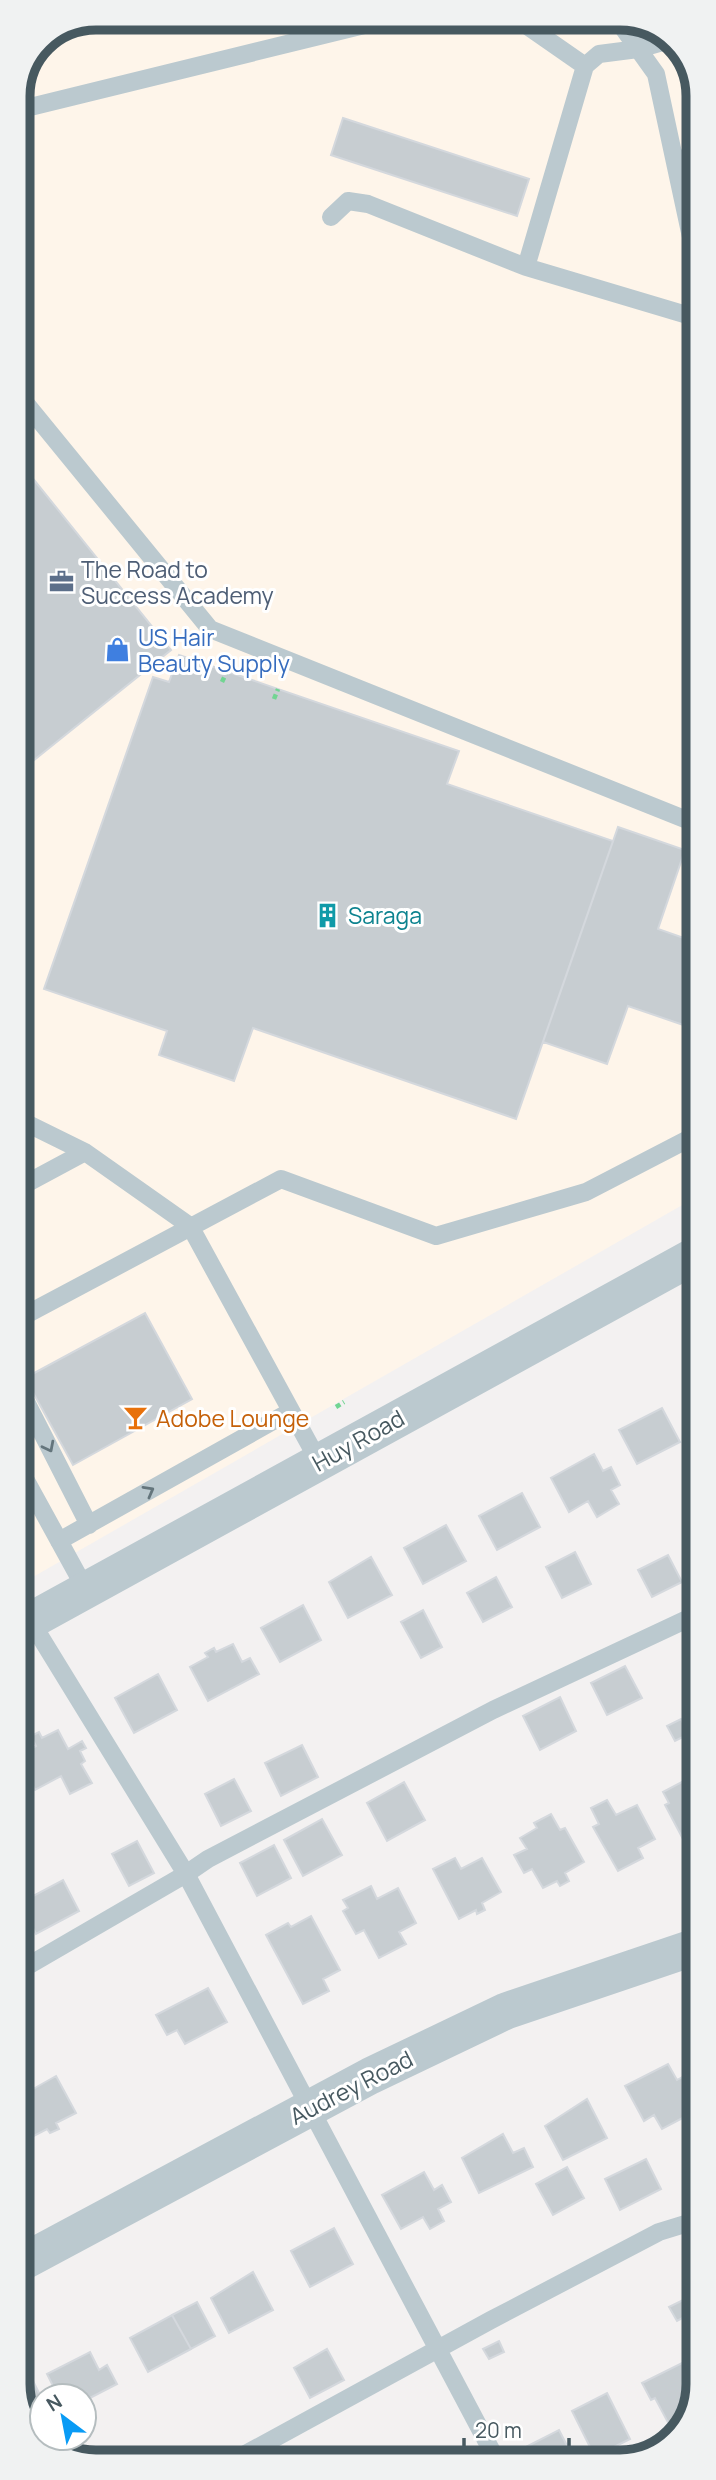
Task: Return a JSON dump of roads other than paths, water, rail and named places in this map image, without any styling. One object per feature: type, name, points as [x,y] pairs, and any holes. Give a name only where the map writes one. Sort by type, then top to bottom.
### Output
[{"type":"street","name":"Huy Road","points":[[30,1620],[686,1261]]},
{"type":"street","name":"Audrey Road","points":[[30,2258],[309,2108],[506,2011],[686,1950]]},
{"type":"lane","points":[[30,107],[344,30]]},
{"type":"lane","points":[[533,30],[585,66]]},
{"type":"lane","points":[[625,30],[656,74],[686,212]]},
{"type":"lane","points":[[526,267],[585,66],[599,54],[639,49],[659,43]]},
{"type":"lane","points":[[675,160],[686,158]]},
{"type":"lane","points":[[331,217],[348,201],[368,204],[526,267],[686,315]]},
{"type":"lane","points":[[30,409],[210,629],[686,820]]},
{"type":"lane","points":[[30,1125],[85,1152],[190,1226],[318,1462]]},
{"type":"lane","points":[[30,1313],[281,1180],[436,1236],[586,1192],[686,1140]]},
{"type":"lane","points":[[30,1182],[85,1152]]},
{"type":"lane","points":[[30,1409],[89,1525]]},
{"type":"lane","points":[[60,1541],[291,1411]]},
{"type":"lane","points":[[30,1487],[86,1590]]},
{"type":"lane","points":[[30,1965],[186,1874],[208,1858],[493,1710],[686,1620]]},
{"type":"lane","points":[[30,1632],[186,1874],[491,2450]]},
{"type":"lane","points":[[253,2450],[659,2232],[686,2224]]},
{"type":"place","name":"The Road to Success Academy","points":[[61,582]]},
{"type":"place","name":"US Hair Beauty Supply","points":[[118,650]]},
{"type":"place","name":"Saraga","points":[[328,915]]},
{"type":"place","name":"Adobe Lounge","points":[[136,1418]]}]
